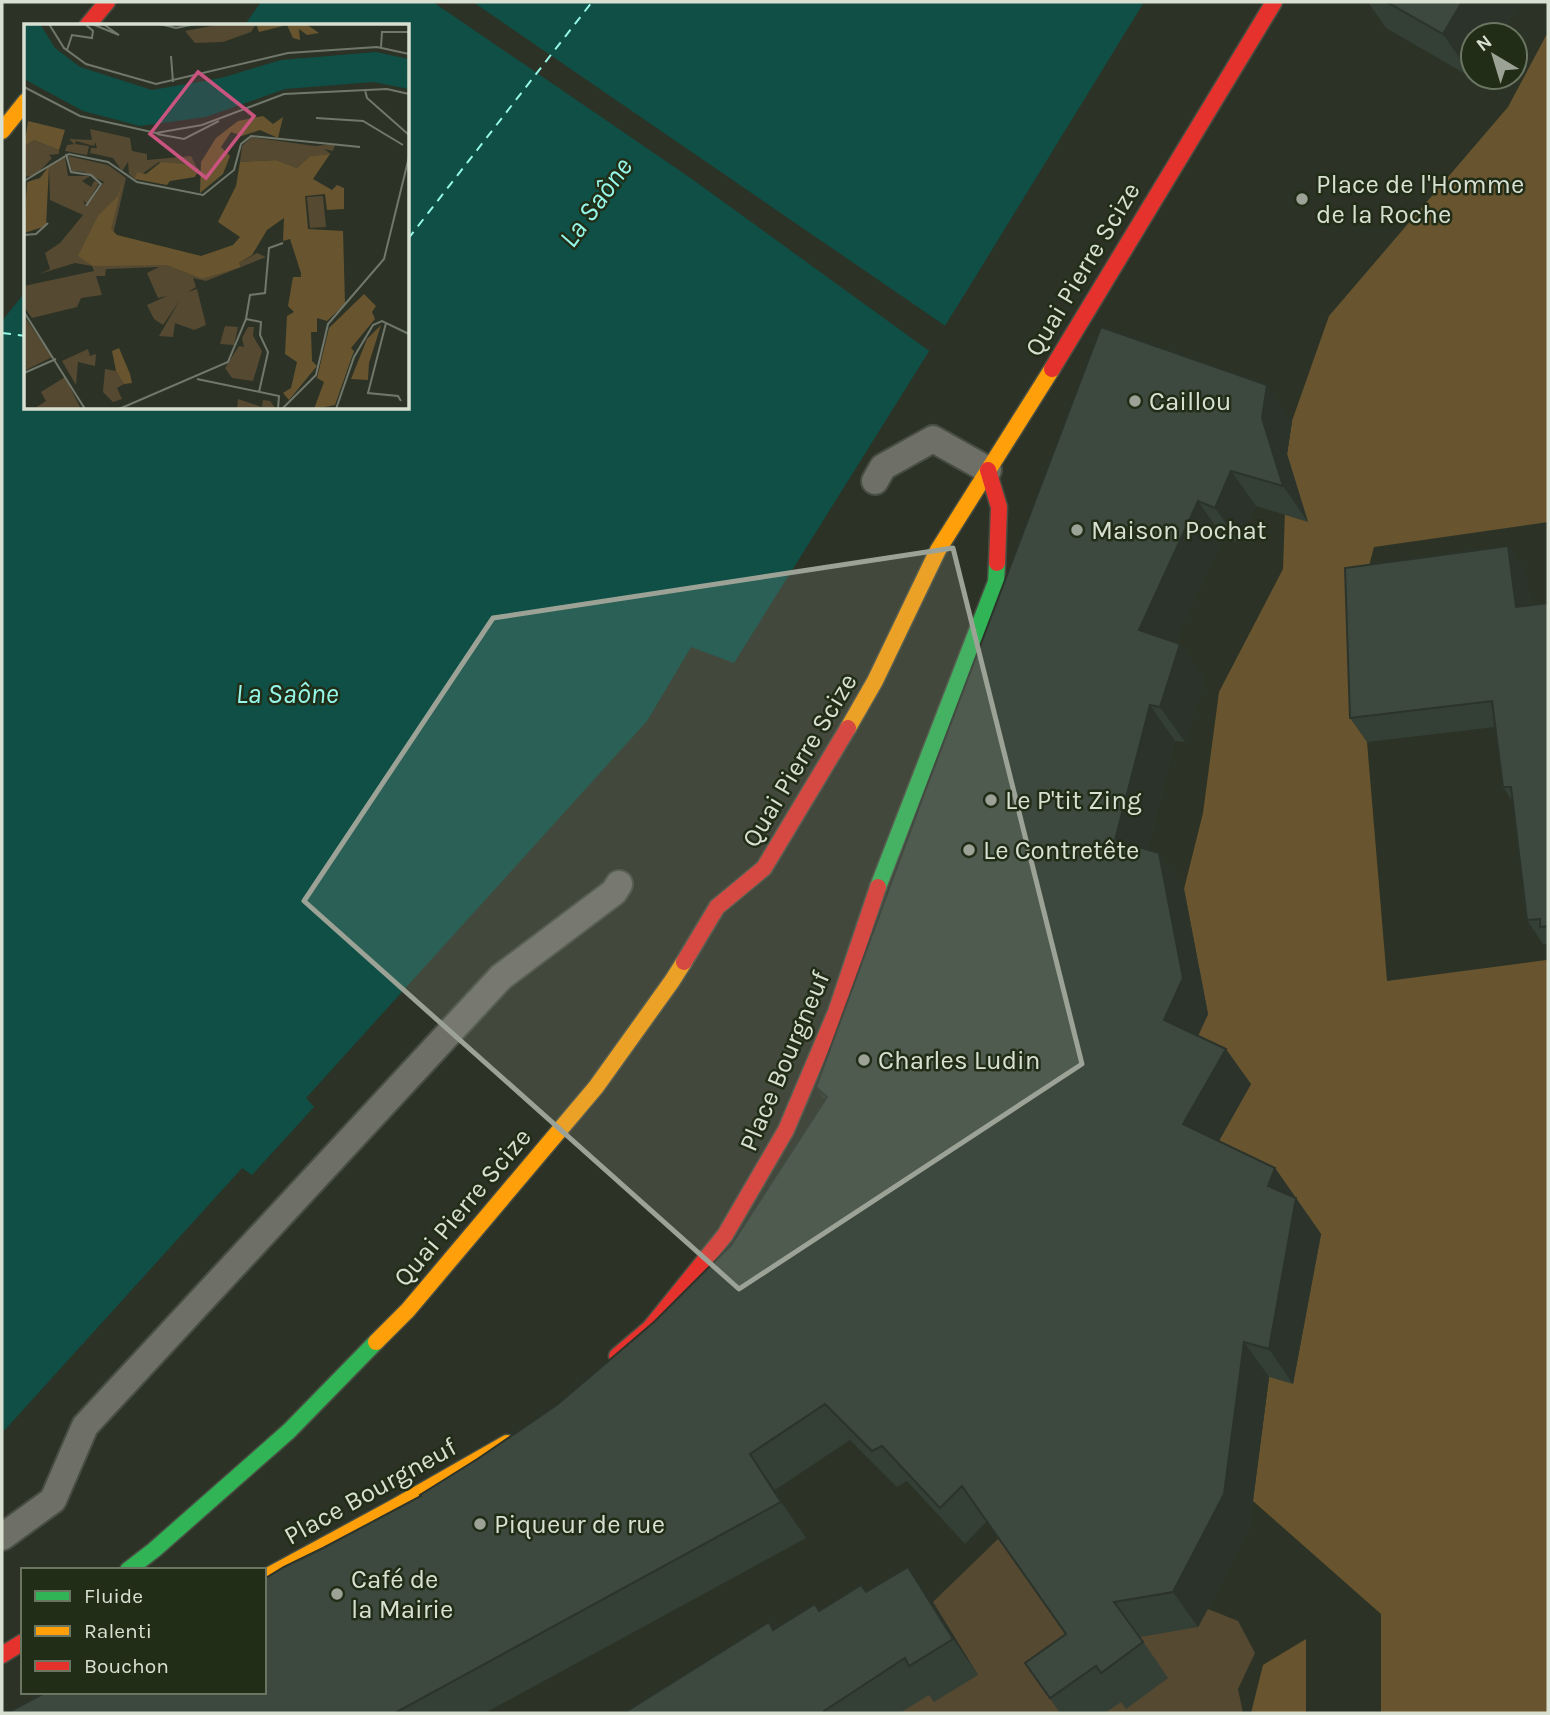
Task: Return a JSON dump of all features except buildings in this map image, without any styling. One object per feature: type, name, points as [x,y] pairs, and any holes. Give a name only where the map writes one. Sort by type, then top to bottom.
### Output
[{"type":"main road","points":[[89,24],[107,2]]},
{"type":"main road","name":"Quai Pierre Scize","points":[[131,1568],[289,1431],[408,1310],[596,1087],[672,981],[718,907],[764,868],[774,855],[875,681],[938,551],[1274,2]]},
{"type":"main road","points":[[2,131],[24,104]]},
{"type":"main road","name":"Place Bourgneuf","points":[[608,1364],[650,1328],[725,1236],[786,1130],[818,1056],[836,1012],[869,910],[996,582],[999,507],[988,470]]},
{"type":"main road","name":"Place Bourgneuf","points":[[266,1577],[523,1434]]},
{"type":"main road","points":[[2,1655],[21,1643]]},
{"type":"lane","points":[[875,481],[883,467],[933,439],[988,470]]},
{"type":"lane","points":[[2,1537],[53,1500],[85,1426],[492,986],[614,892],[619,884]]},
{"type":"highlighted area","points":[[953,548],[1082,1064],[739,1289],[304,901],[493,618]]},
{"type":"shaded area","points":[[1548,32],[1548,522],[1374,547],[1362,592],[1367,742],[1387,981],[1548,961],[1548,1713],[1381,1713],[1381,1614],[1253,1501],[1269,1377],[1206,1164],[1183,893],[1203,813],[1219,692],[1283,569],[1287,454],[1292,421],[1329,316],[1508,107],[1517,91],[1529,91],[1529,68]]},
{"type":"shaded area","points":[[999,1538],[1198,1627],[1208,1609],[1238,1621],[1255,1653],[1238,1689],[1243,1713],[803,1713],[933,1602]]},
{"type":"shaded area","points":[[1306,1639],[1306,1713],[1251,1713],[1263,1665]]},
{"type":"water","name":"La Saône","points":[[261,2],[1144,2],[734,663],[691,647],[647,721],[306,1098],[314,1107],[252,1175],[242,1168],[2,1433],[2,321],[24,294],[24,410],[410,410],[410,24],[245,24]]},
{"type":"pier","points":[[433,2],[473,2],[947,327],[932,353],[689,177]]},
{"type":"ferry route","points":[[410,236],[592,2]]},
{"type":"ferry route","points":[[2,333],[24,336]]},
{"type":"ferry route","points":[[2,519],[2,535]]},
{"type":"traffic: fast","points":[[878,887],[996,582],[997,563]]},
{"type":"traffic: fast","points":[[131,1568],[289,1431],[376,1342]]},
{"type":"traffic: slow","points":[[2,131],[24,104]]},
{"type":"traffic: slow","points":[[848,728],[875,681],[938,550],[1052,369]]},
{"type":"traffic: slow","points":[[376,1342],[408,1310],[596,1087],[684,962]]},
{"type":"traffic: slow","points":[[266,1577],[507,1443]]},
{"type":"traffic: jam","points":[[89,24],[107,2]]},
{"type":"traffic: jam","points":[[1052,369],[1274,2]]},
{"type":"traffic: jam","points":[[988,470],[999,507],[997,563]]},
{"type":"traffic: jam","points":[[684,962],[717,907],[764,868],[848,728]]},
{"type":"traffic: jam","points":[[617,1356],[650,1328],[725,1235],[786,1130],[836,1012],[878,887]]},
{"type":"traffic: jam","points":[[2,1655],[21,1643]]},
{"type":"place","name":"Place de l'Homme de la Roche","points":[[1302,199]]},
{"type":"place","name":"Caillou","points":[[1135,401]]},
{"type":"place","name":"Maison Pochat","points":[[1077,530]]},
{"type":"place","name":"Le P'tit Zing","points":[[991,800]]},
{"type":"place","name":"Le Contretête","points":[[969,850]]},
{"type":"place","name":"Charles Ludin","points":[[864,1060]]},
{"type":"place","name":"Piqueur de rue","points":[[480,1524]]},
{"type":"place","name":"Café de la Mairie","points":[[337,1594]]}]
